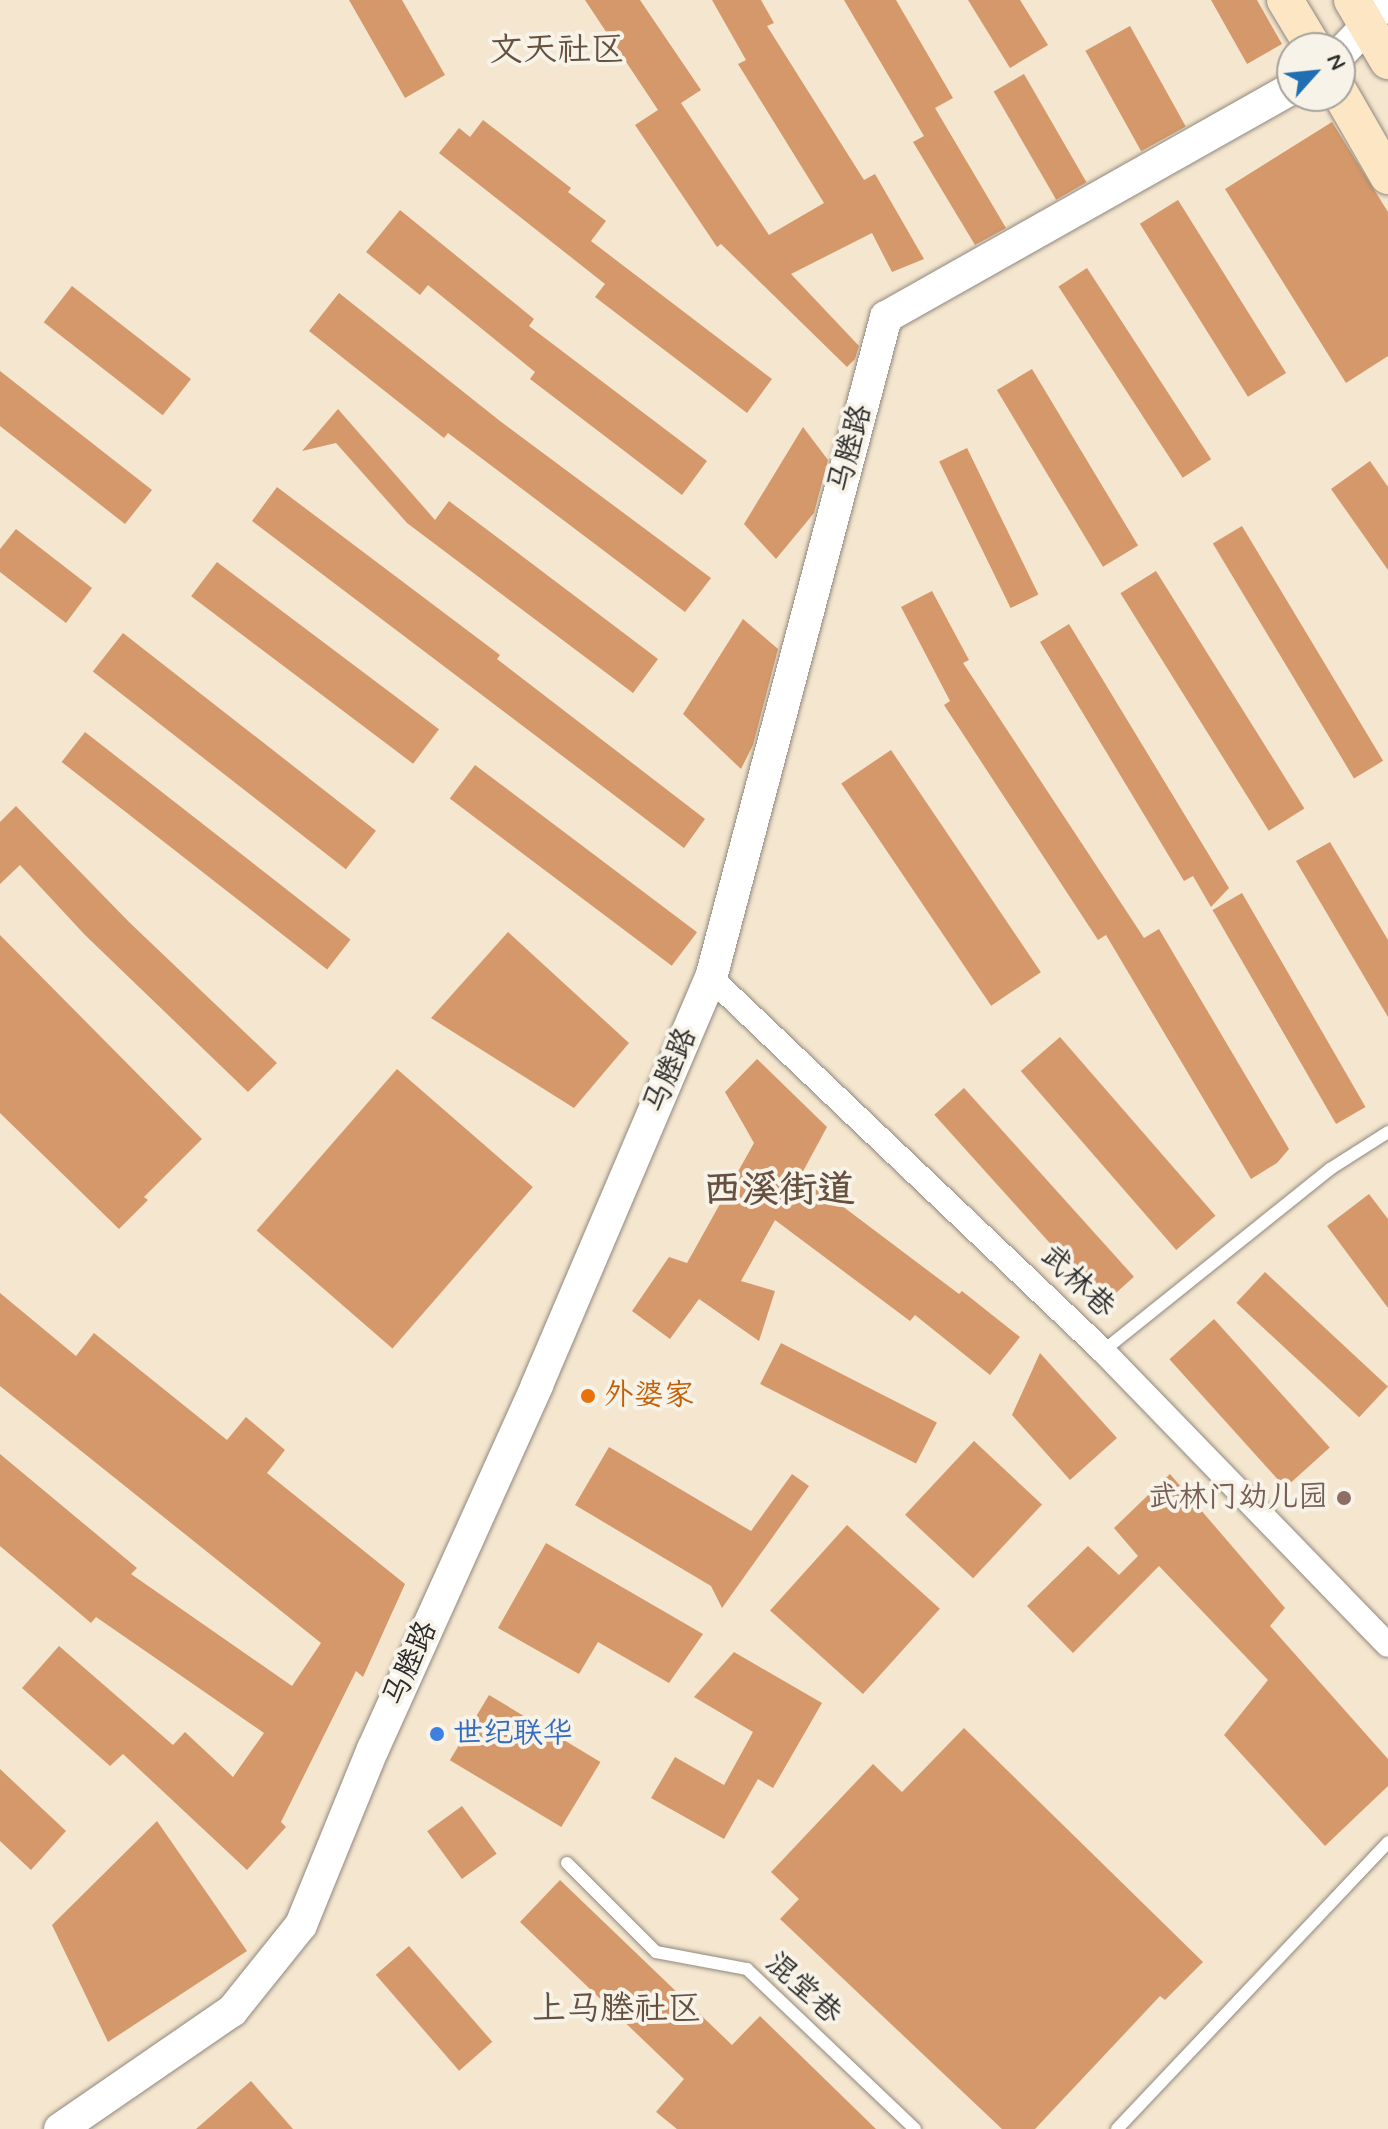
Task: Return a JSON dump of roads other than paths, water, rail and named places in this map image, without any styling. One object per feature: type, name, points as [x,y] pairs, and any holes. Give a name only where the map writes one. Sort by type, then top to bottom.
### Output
[{"type":"main road","points":[[1285,0],[1304,32]]},
{"type":"main road","points":[[1368,8],[1388,61]]},
{"type":"main road","points":[[1351,112],[1388,176]]},
{"type":"street","points":[[1353,32],[1368,8]]},
{"type":"street","name":"马塍路","points":[[60,2129],[232,2011],[301,1925],[373,1749],[537,1385],[711,978],[886,317],[1276,97]]},
{"type":"street","name":"武林巷","points":[[711,978],[1103,1351],[1388,1645]]},
{"type":"lane","points":[[1103,1351],[1330,1169],[1388,1132]]},
{"type":"lane","points":[[1117,2129],[1388,1842]]},
{"type":"lane","name":"混堂巷","points":[[567,1863],[656,1952],[747,1969],[915,2129]]},
{"type":"place","name":"外婆家","points":[[588,1396]]},
{"type":"place","name":"武林门幼儿园","points":[[1344,1498]]},
{"type":"place","name":"世纪联华","points":[[437,1734]]},
{"type":"district","name":"文天社区","points":[[557,51]]},
{"type":"district","name":"西溪街道","points":[[779,1191]]},
{"type":"district","name":"上马塍社区","points":[[617,2010]]}]
